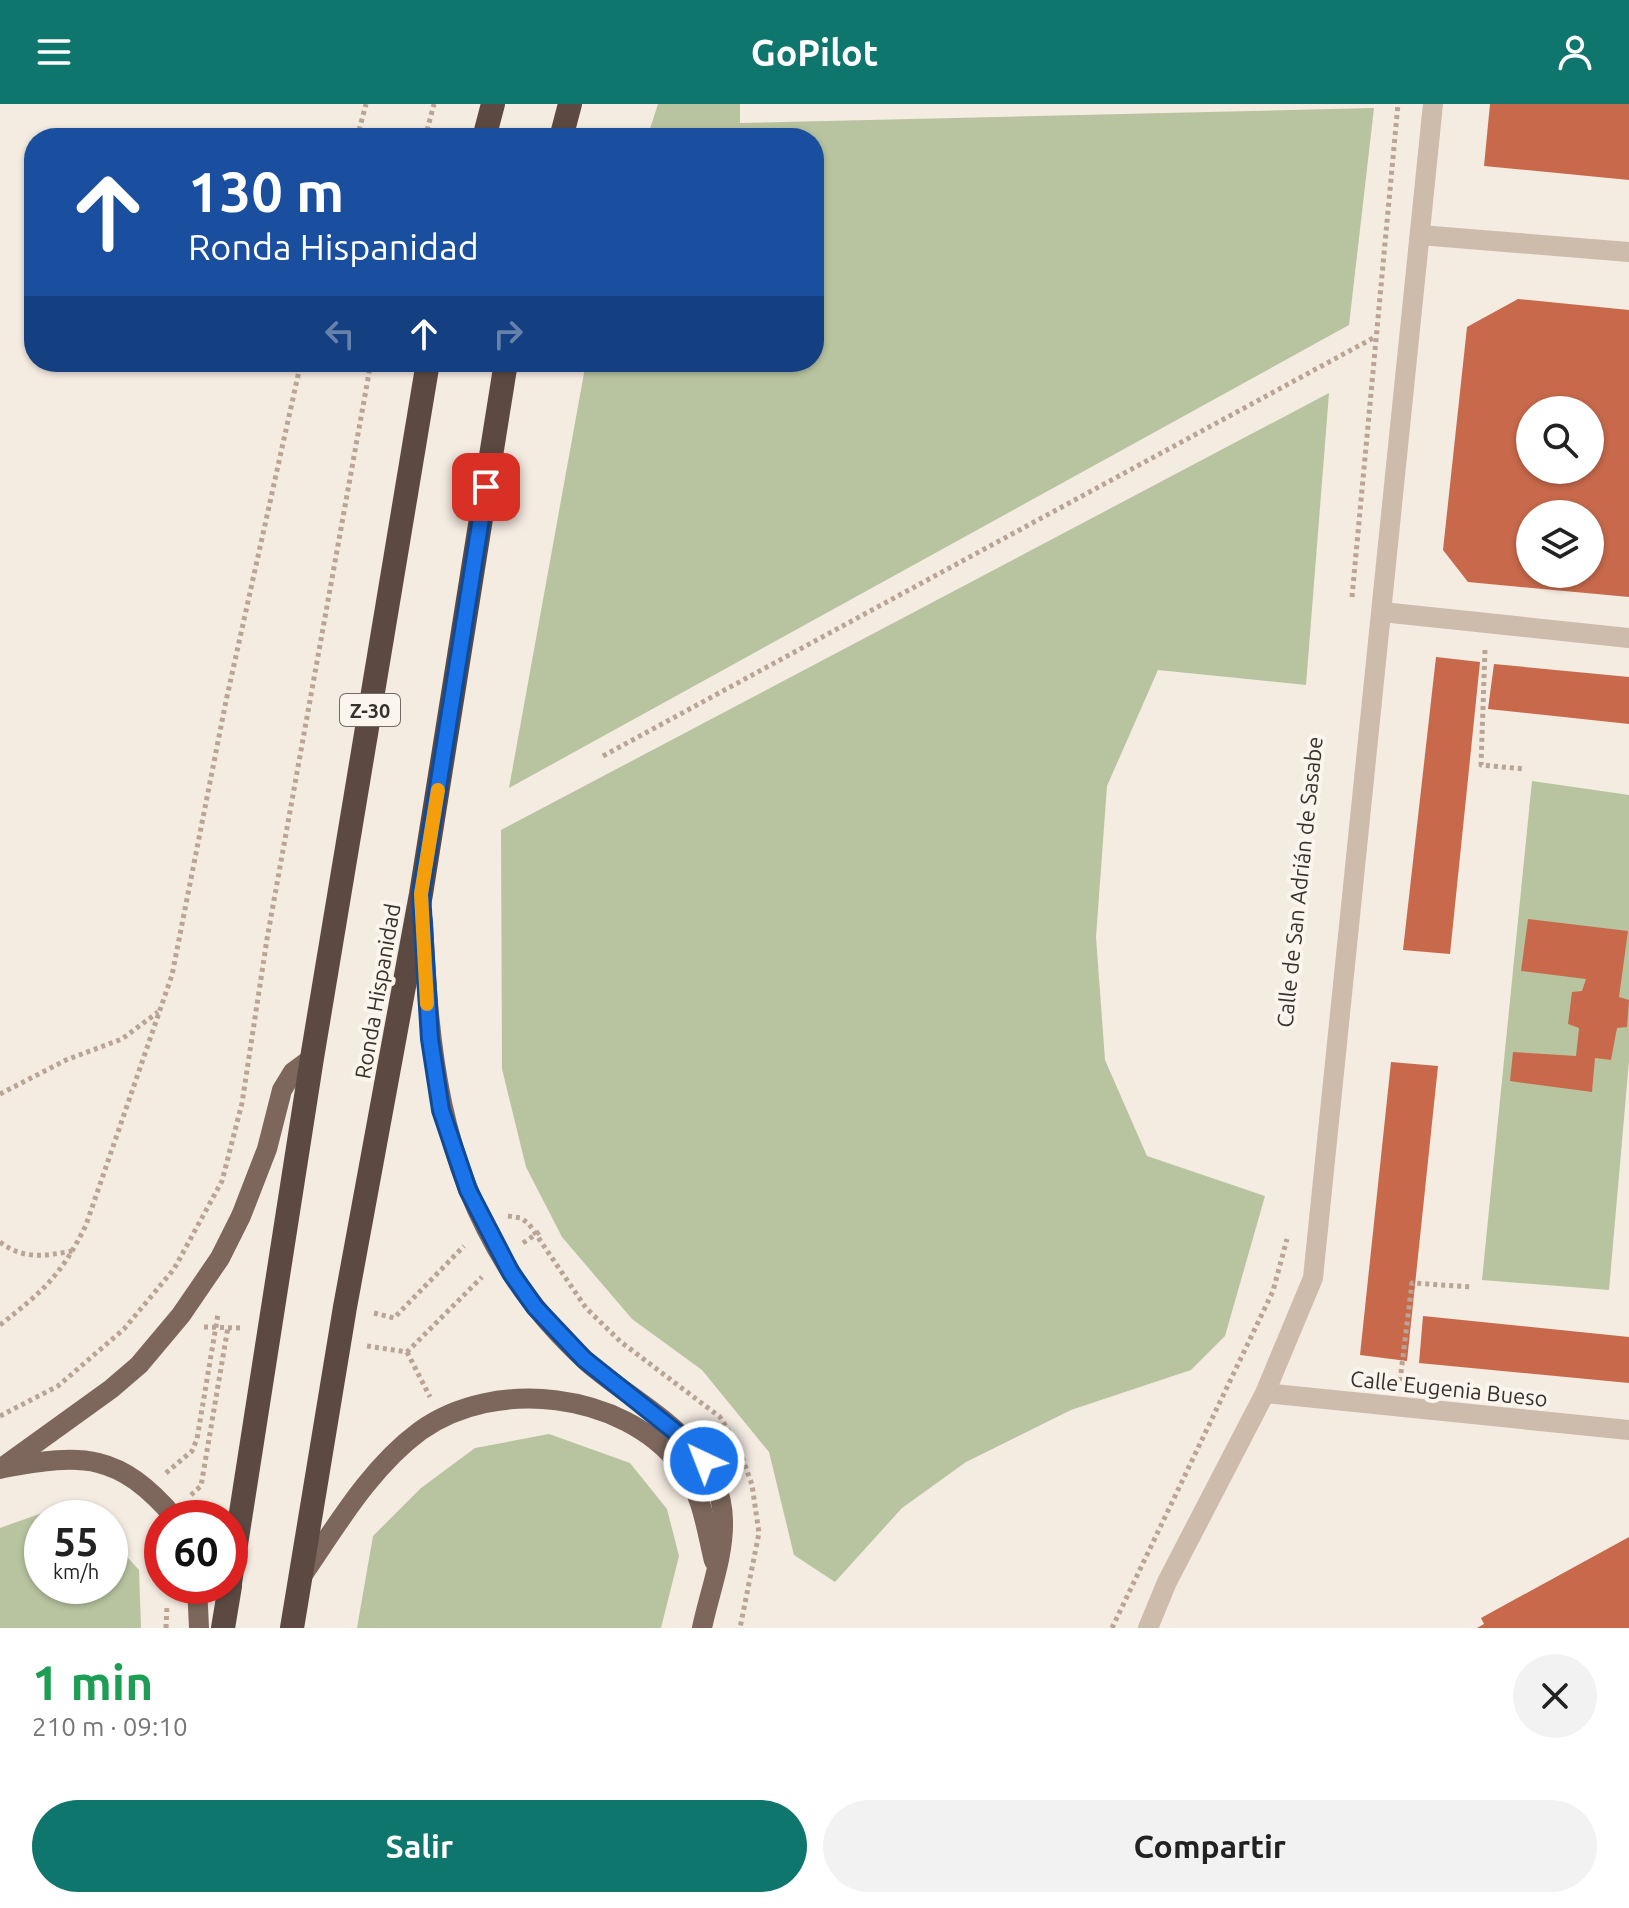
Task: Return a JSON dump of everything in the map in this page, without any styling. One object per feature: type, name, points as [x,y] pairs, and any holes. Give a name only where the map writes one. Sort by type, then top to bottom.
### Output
[{"type":"highway","points":[[487,128],[493,104]]},
{"type":"highway","points":[[564,128],[570,104]]},
{"type":"highway","name":"Z-30","points":[[243,1500],[312,1058],[426,372]]},
{"type":"highway","name":"Ronda Hispanidad","points":[[292,1628],[343,1319],[421,894],[504,372]]},
{"type":"highway","name":"Z-30","points":[[223,1628],[227,1604]]},
{"type":"main road","points":[[421,894],[433,1070],[441,1110],[468,1190],[511,1273],[535,1307],[584,1359],[687,1441],[704,1461],[715,1483],[723,1520],[702,1628]]},
{"type":"main road","points":[[0,1469],[111,1389],[139,1365],[200,1288],[220,1258],[252,1192],[282,1090],[293,1072],[312,1058]]},
{"type":"main road","points":[[300,1580],[380,1468],[422,1430],[471,1407],[535,1399],[605,1412],[641,1430],[665,1449],[691,1483],[702,1508],[715,1567]]},
{"type":"main road","points":[[0,1469],[68,1458],[118,1469],[148,1488],[159,1500]]},
{"type":"main road","points":[[198,1604],[199,1628]]},
{"type":"street","points":[[1148,1628],[1167,1582],[1265,1393],[1313,1278],[1433,104]]},
{"type":"street","points":[[1420,235],[1629,252]]},
{"type":"street","points":[[1382,612],[1629,638]]},
{"type":"street","name":"Calle Eugenia Bueso","points":[[1265,1393],[1629,1430]]},
{"type":"path","points":[[360,128],[366,104]]},
{"type":"path","points":[[428,128],[434,104]]},
{"type":"path","points":[[1351,600],[1398,104]]},
{"type":"path","points":[[603,756],[1411,320]]},
{"type":"path","points":[[0,1325],[59,1275],[86,1225],[172,975],[226,701],[299,372]]},
{"type":"path","points":[[0,1416],[58,1386],[124,1329],[174,1269],[222,1181],[242,1103],[267,939],[369,372]]},
{"type":"path","points":[[1485,647],[1481,765],[1525,769]]},
{"type":"path","points":[[0,1094],[66,1060],[122,1039],[159,1011]]},
{"type":"path","points":[[1112,1628],[1273,1291],[1287,1237]]},
{"type":"path","points":[[0,1242],[14,1253],[37,1257],[73,1251]]},
{"type":"path","points":[[148,1488],[182,1461],[197,1439],[220,1300],[174,1269]]},
{"type":"path","points":[[1397,1407],[1412,1283],[1473,1287]]},
{"type":"path","points":[[187,1500],[201,1486],[228,1327]]},
{"type":"path","points":[[407,1352],[441,1419]]},
{"type":"green space","points":[[658,104],[740,104],[740,123],[1374,108],[1349,325],[509,788],[584,372],[824,372],[824,128],[650,128]]},
{"type":"green space","points":[[1329,393],[1306,685],[1158,670],[1107,786],[1096,937],[1105,1060],[1147,1156],[1265,1196],[1225,1336],[1191,1370],[1071,1410],[966,1462],[902,1508],[835,1582],[794,1555],[769,1452],[702,1370],[632,1319],[562,1237],[526,1167],[502,1069],[501,830]]},
{"type":"green space","points":[[1532,781],[1629,795],[1629,1061],[1609,1290],[1482,1280]]},
{"type":"green space","points":[[549,1434],[630,1463],[667,1509],[679,1556],[661,1628],[357,1628],[373,1536],[421,1488],[475,1448]]},
{"type":"green space","points":[[24,1519],[24,1604],[128,1604],[128,1558],[139,1570],[141,1628],[0,1628],[0,1528]]},
{"type":"building","points":[[1490,104],[1629,104],[1629,180],[1484,166]]},
{"type":"building","points":[[1518,299],[1629,310],[1629,597],[1532,588],[1604,588],[1604,500],[1516,500],[1516,586],[1468,582],[1443,550],[1467,327]]},
{"type":"building","points":[[1436,657],[1480,662],[1450,954],[1403,950]]},
{"type":"building","points":[[1494,664],[1629,677],[1629,724],[1488,709]]},
{"type":"building","points":[[1528,919],[1628,931],[1619,997],[1629,1000],[1627,1027],[1617,1028],[1611,1060],[1595,1058],[1592,1092],[1510,1081],[1513,1052],[1576,1056],[1579,1028],[1568,1024],[1572,992],[1582,991],[1586,979],[1521,971]]},
{"type":"building","points":[[1391,1062],[1438,1066],[1407,1361],[1360,1355]]},
{"type":"building","points":[[1423,1316],[1629,1337],[1629,1383],[1419,1363]]},
{"type":"building","points":[[1629,1537],[1629,1628],[1477,1628],[1484,1624],[1481,1618]]},
{"type":"slow traffic","points":[[427,1004],[421,894],[438,790]]},
{"type":"route","points":[[486,487],[421,894],[430,1039],[441,1110],[468,1190],[511,1273],[535,1307],[584,1359],[687,1441],[704,1461]]}]
